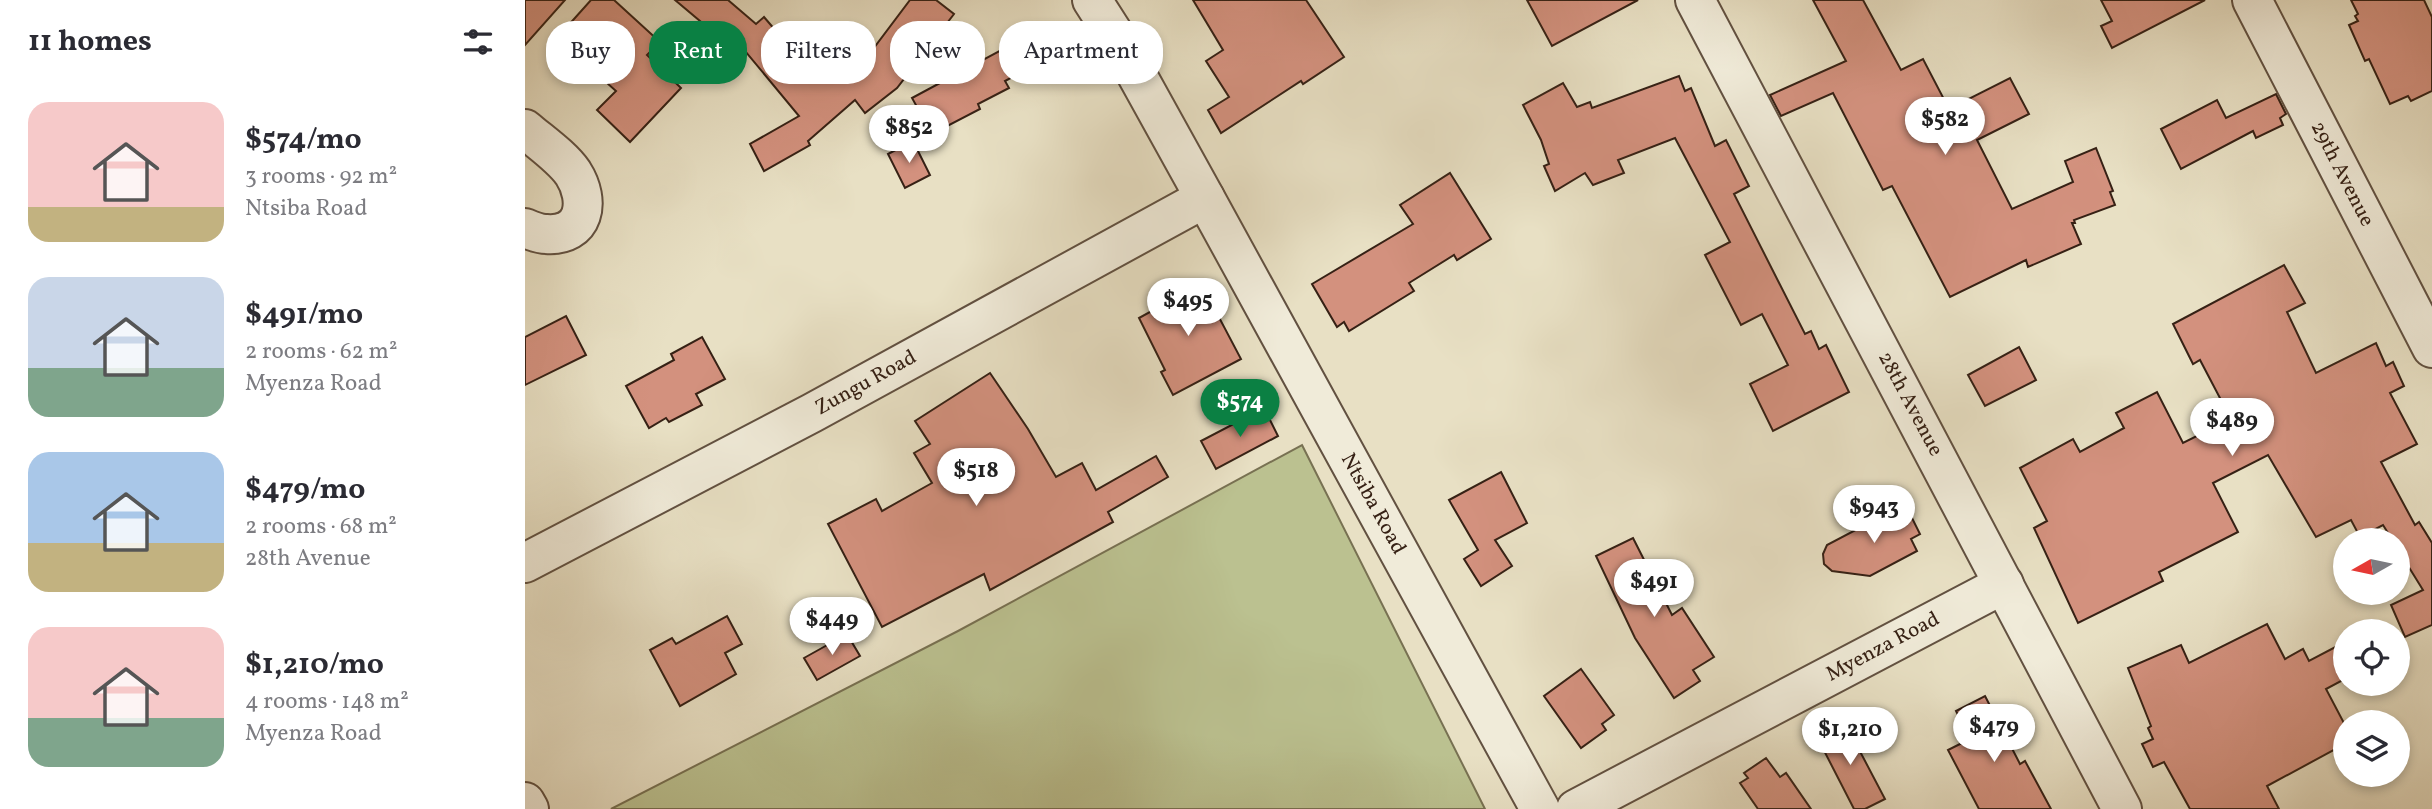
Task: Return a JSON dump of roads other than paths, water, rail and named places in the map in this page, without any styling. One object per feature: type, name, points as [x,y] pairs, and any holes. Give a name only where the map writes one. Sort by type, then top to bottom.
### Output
[{"type":"street","name":"Ntsiba Road","points":[[1092,0],[1117,39],[1540,809]]},
{"type":"street","name":"28th Avenue","points":[[1695,0],[2122,809]]},
{"type":"street","name":"29th Avenue","points":[[2252,0],[2432,348]]},
{"type":"street","points":[[525,129],[572,171],[583,193],[584,209],[572,227],[559,233],[545,234],[525,229]]},
{"type":"street","name":"Zungu Road","points":[[525,563],[812,413],[1205,198]]},
{"type":"street","name":"Myenza Road","points":[[1576,809],[2004,584]]},
{"type":"street","points":[[525,802],[529,809]]}]
